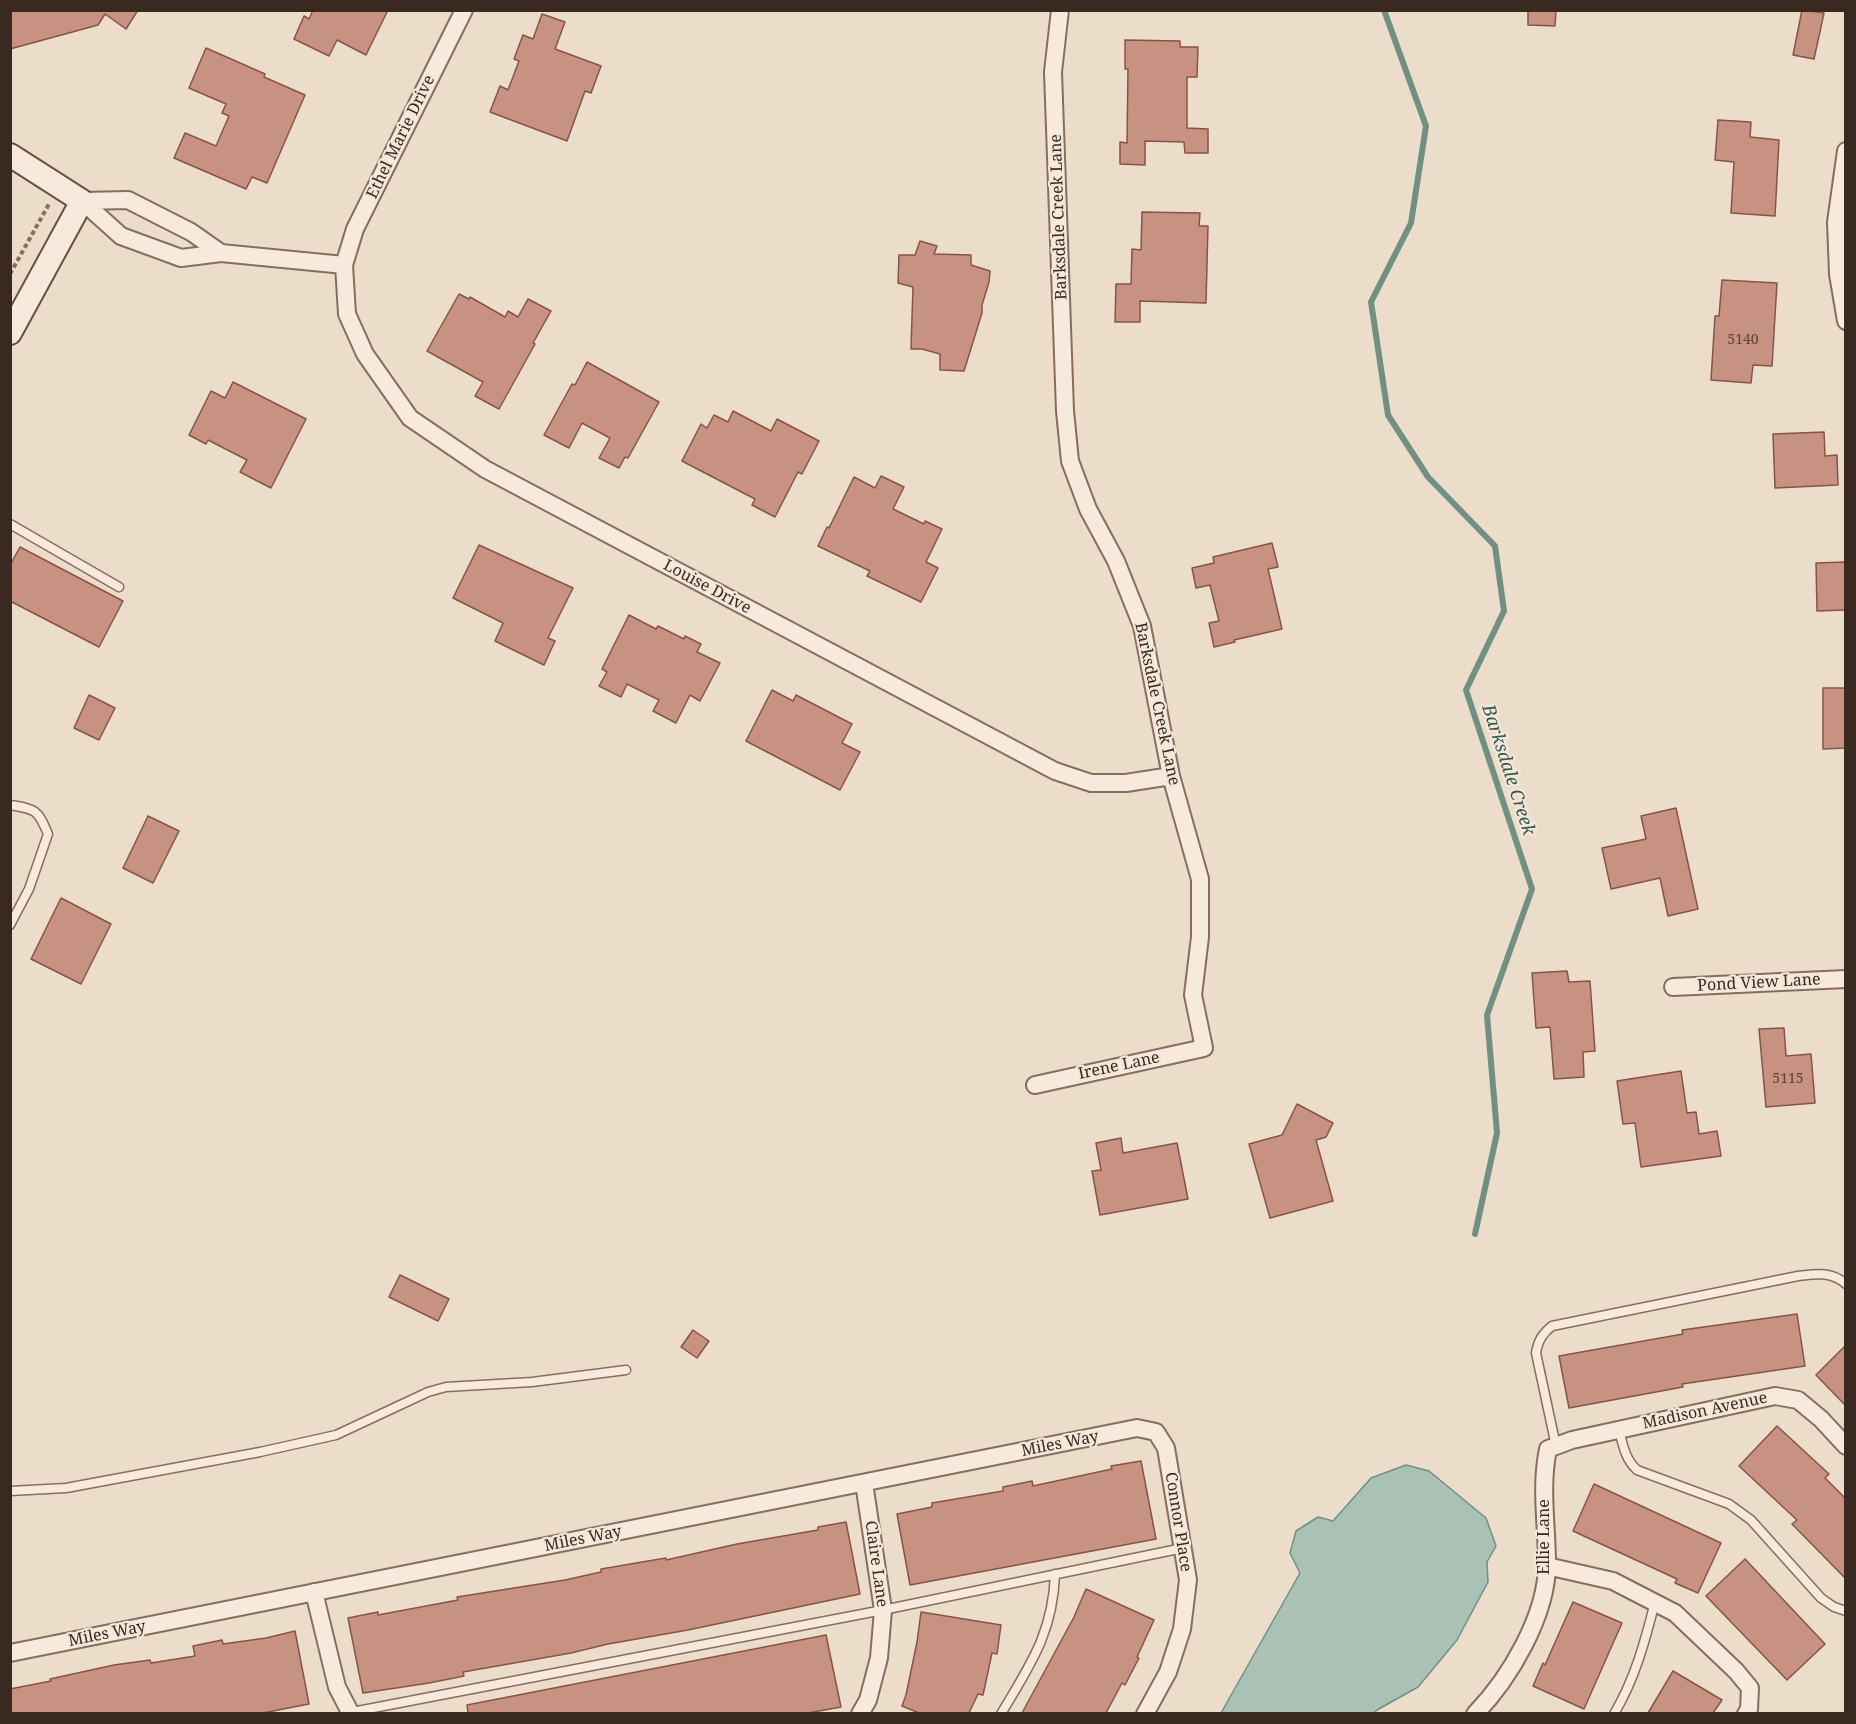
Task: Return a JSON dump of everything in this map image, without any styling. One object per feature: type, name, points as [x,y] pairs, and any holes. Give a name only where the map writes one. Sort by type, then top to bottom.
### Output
[{"type":"street","name":"Ethel Marie Drive","points":[[344,266],[356,229],[464,10]]},
{"type":"street","name":"Barksdale Creek Lane","points":[[1060,10],[1053,72],[1065,411],[1070,461],[1088,509],[1116,561],[1142,626],[1171,776],[1200,879],[1200,938],[1193,995],[1204,1048]]},
{"type":"street","points":[[1845,151],[1836,222],[1838,274],[1845,321]]},
{"type":"street","points":[[10,155],[82,201],[121,236],[181,258],[221,253],[344,266]]},
{"type":"street","points":[[82,201],[128,200],[191,232],[221,253]]},
{"type":"street","points":[[10,333],[82,201]]},
{"type":"street","name":"Louise Drive","points":[[344,266],[347,314],[365,354],[388,388],[410,418],[485,469],[1055,771],[1091,783],[1126,783],[1171,776]]},
{"type":"street","name":"Pond View Lane","points":[[1673,987],[1845,979]]},
{"type":"street","name":"Irene Lane","points":[[1035,1084],[1204,1048]]},
{"type":"street","name":"Madison Avenue","points":[[1552,1448],[1572,1440],[1775,1396],[1798,1400],[1821,1419],[1845,1446]]},
{"type":"street","name":"Miles Way","points":[[10,1653],[1137,1428],[1156,1432]]},
{"type":"street","name":"Connor Place","points":[[1145,1713],[1168,1672],[1182,1629],[1188,1580],[1166,1448],[1156,1432]]},
{"type":"street","name":"Ellie Lane","points":[[1474,1713],[1490,1698],[1519,1654],[1540,1605],[1547,1566],[1544,1469],[1552,1448]]},
{"type":"street","name":"Claire Lane","points":[[860,1713],[868,1700],[879,1658],[883,1610],[864,1483]]},
{"type":"street","points":[[1547,1566],[1612,1581],[1676,1613],[1736,1671],[1750,1688],[1749,1709],[1746,1713]]},
{"type":"street","points":[[314,1592],[337,1687],[350,1713]]},
{"type":"lane","points":[[10,524],[119,587]]},
{"type":"lane","points":[[10,805],[32,808],[42,820],[48,834],[29,889],[10,926]]},
{"type":"lane","points":[[1552,1448],[1536,1353],[1538,1342],[1544,1332],[1552,1326],[1798,1276],[1822,1273],[1835,1276],[1845,1284]]},
{"type":"lane","points":[[10,1491],[66,1488],[260,1452],[336,1435],[428,1392],[446,1387],[532,1382],[626,1370]]},
{"type":"lane","points":[[1619,1430],[1626,1456],[1637,1470],[1729,1504],[1742,1512],[1821,1598],[1845,1611]]},
{"type":"lane","points":[[350,1713],[883,1610],[1183,1548]]},
{"type":"lane","points":[[1001,1713],[1036,1656],[1049,1624],[1055,1574]]},
{"type":"lane","points":[[1614,1713],[1624,1697],[1640,1660],[1655,1602]]},
{"type":"path","points":[[10,274],[59,186]]},
{"type":"shaded area","points":[[1406,1465],[1429,1471],[1486,1518],[1496,1546],[1487,1562],[1488,1582],[1457,1640],[1418,1687],[1374,1713],[1221,1713],[1300,1573],[1290,1553],[1296,1531],[1318,1517],[1333,1521],[1371,1478]]},
{"type":"building","points":[[10,10],[138,10],[126,29],[105,14],[98,25],[10,49]]},
{"type":"building","points":[[313,10],[388,10],[366,55],[337,40],[329,56],[294,39],[304,16],[309,19]]},
{"type":"building","points":[[1528,10],[1556,10],[1555,26],[1528,25]]},
{"type":"building","points":[[1802,10],[1824,13],[1814,59],[1793,55]]},
{"type":"building","points":[[542,14],[565,22],[555,49],[601,66],[591,93],[585,91],[567,141],[490,112],[500,86],[508,90],[519,61],[514,59],[523,35],[533,39]]},
{"type":"building","points":[[1125,40],[1180,41],[1180,47],[1198,47],[1197,77],[1187,77],[1187,128],[1208,129],[1208,153],[1185,153],[1184,142],[1145,141],[1145,165],[1120,164],[1120,142],[1127,143],[1128,69],[1125,69]]},
{"type":"building","points":[[206,48],[265,74],[264,77],[305,95],[267,183],[252,177],[246,189],[174,158],[185,133],[216,146],[229,116],[222,113],[226,104],[189,88]]},
{"type":"building","points":[[1718,120],[1751,122],[1750,137],[1779,140],[1775,216],[1731,213],[1734,162],[1715,160]]},
{"type":"building","points":[[1142,212],[1200,213],[1199,226],[1208,226],[1206,303],[1140,301],[1140,322],[1115,322],[1116,284],[1131,284],[1132,249],[1141,250]]},
{"type":"building","points":[[920,241],[937,246],[934,254],[971,255],[971,265],[990,271],[982,313],[964,371],[940,370],[940,354],[922,349],[911,349],[913,287],[898,283],[899,255],[915,255]]},
{"type":"building","points":[[1722,280],[1777,283],[1772,366],[1753,365],[1751,383],[1711,380],[1715,316],[1719,316]]},
{"type":"building","points":[[459,294],[469,299],[470,297],[505,317],[508,311],[518,317],[528,299],[551,311],[499,409],[475,396],[483,382],[427,351]]},
{"type":"building","points":[[587,362],[659,402],[628,458],[625,457],[619,468],[599,458],[610,438],[582,423],[569,448],[544,435]]},
{"type":"building","points":[[233,382],[306,419],[271,488],[240,472],[247,460],[208,440],[206,444],[189,435],[211,391],[225,398]]},
{"type":"building","points":[[733,411],[771,431],[777,419],[819,441],[802,474],[798,472],[775,517],[752,505],[755,499],[682,461],[701,424],[707,428],[714,415],[728,422]]},
{"type":"building","points":[[1824,432],[1825,456],[1837,455],[1838,485],[1775,488],[1773,434]]},
{"type":"building","points":[[881,476],[904,487],[893,509],[924,524],[925,521],[942,529],[926,562],[938,568],[921,602],[867,576],[870,571],[818,546],[854,477],[875,488]]},
{"type":"building","points":[[1272,543],[1278,567],[1268,569],[1282,629],[1214,647],[1209,623],[1219,621],[1210,585],[1196,588],[1192,568],[1214,563],[1213,557]]},
{"type":"building","points":[[479,545],[573,588],[548,638],[555,641],[544,665],[495,641],[503,623],[453,598]]},
{"type":"building","points":[[20,547],[123,601],[99,647],[10,601],[10,565]]},
{"type":"building","points":[[1845,562],[1845,610],[1817,611],[1816,563]]},
{"type":"building","points":[[629,615],[656,629],[658,626],[684,639],[685,636],[701,644],[697,652],[720,663],[700,701],[690,695],[676,723],[653,711],[659,700],[627,684],[621,697],[599,686],[607,672],[602,669]]},
{"type":"building","points":[[1823,688],[1845,688],[1845,748],[1823,749]]},
{"type":"building","points":[[772,690],[793,701],[796,695],[852,724],[842,743],[860,752],[840,790],[746,741]]},
{"type":"building","points":[[89,695],[115,708],[99,740],[74,728]]},
{"type":"building","points":[[1676,808],[1698,909],[1668,916],[1660,878],[1611,889],[1602,848],[1646,839],[1641,816]]},
{"type":"building","points":[[148,816],[179,831],[153,883],[123,868]]},
{"type":"building","points":[[61,898],[111,924],[81,984],[31,959]]},
{"type":"building","points":[[1567,971],[1569,982],[1590,981],[1595,1051],[1583,1052],[1584,1077],[1554,1079],[1550,1027],[1536,1028],[1532,973]]},
{"type":"building","points":[[1784,1028],[1786,1056],[1811,1054],[1815,1103],[1766,1107],[1759,1029]]},
{"type":"building","points":[[1681,1071],[1687,1113],[1696,1112],[1699,1134],[1717,1131],[1721,1156],[1641,1167],[1635,1123],[1623,1124],[1617,1081]]},
{"type":"building","points":[[1297,1104],[1333,1123],[1326,1137],[1316,1140],[1333,1201],[1270,1218],[1249,1144],[1282,1135]]},
{"type":"building","points":[[1121,1138],[1123,1153],[1177,1143],[1188,1199],[1100,1215],[1092,1171],[1101,1170],[1096,1143]]},
{"type":"building","points":[[400,1275],[449,1299],[438,1321],[389,1297]]},
{"type":"building","points":[[1797,1314],[1805,1366],[1682,1384],[1683,1387],[1569,1408],[1559,1356],[1683,1334],[1682,1330]]},
{"type":"building","points":[[693,1330],[709,1341],[697,1358],[681,1347]]},
{"type":"building","points":[[1845,1346],[1845,1405],[1816,1375]]},
{"type":"building","points":[[1777,1426],[1829,1474],[1825,1478],[1845,1498],[1845,1578],[1792,1524],[1797,1520],[1739,1466]]},
{"type":"building","points":[[1141,1461],[1156,1539],[910,1585],[897,1514],[932,1507],[932,1503],[1003,1491],[1003,1487],[1032,1481],[1033,1486],[1112,1469],[1111,1466]]},
{"type":"building","points":[[1594,1484],[1721,1543],[1698,1593],[1675,1583],[1677,1579],[1573,1531]]},
{"type":"building","points":[[846,1522],[860,1594],[571,1653],[463,1672],[464,1676],[429,1683],[363,1693],[348,1618],[378,1612],[378,1615],[458,1600],[457,1597],[565,1580],[601,1572],[601,1569],[666,1558],[666,1560],[737,1544],[818,1530],[818,1527]]},
{"type":"building","points":[[1745,1559],[1825,1644],[1787,1680],[1706,1596]]},
{"type":"building","points":[[1086,1589],[1154,1620],[1137,1657],[1139,1658],[1125,1685],[1122,1683],[1106,1713],[1022,1713],[1074,1617]]},
{"type":"building","points":[[1573,1602],[1622,1623],[1584,1709],[1533,1686],[1543,1663],[1545,1665]]},
{"type":"building","points":[[921,1612],[1001,1625],[997,1654],[992,1653],[983,1695],[978,1694],[969,1713],[919,1713],[902,1706],[917,1642]]},
{"type":"building","points":[[295,1631],[309,1704],[263,1713],[10,1713],[10,1689],[114,1665],[150,1660],[151,1663],[195,1656],[193,1646],[222,1640],[223,1644]]},
{"type":"building","points":[[826,1635],[841,1707],[808,1713],[468,1713],[467,1705]]},
{"type":"building","points":[[1673,1671],[1722,1700],[1713,1713],[1648,1713]]},
{"type":"waterway","name":"Barksdale Creek","points":[[1384,10],[1426,126],[1411,223],[1371,302],[1388,415],[1428,477],[1495,546],[1504,611],[1466,690],[1532,889],[1487,1015],[1497,1133],[1475,1234]]}]
